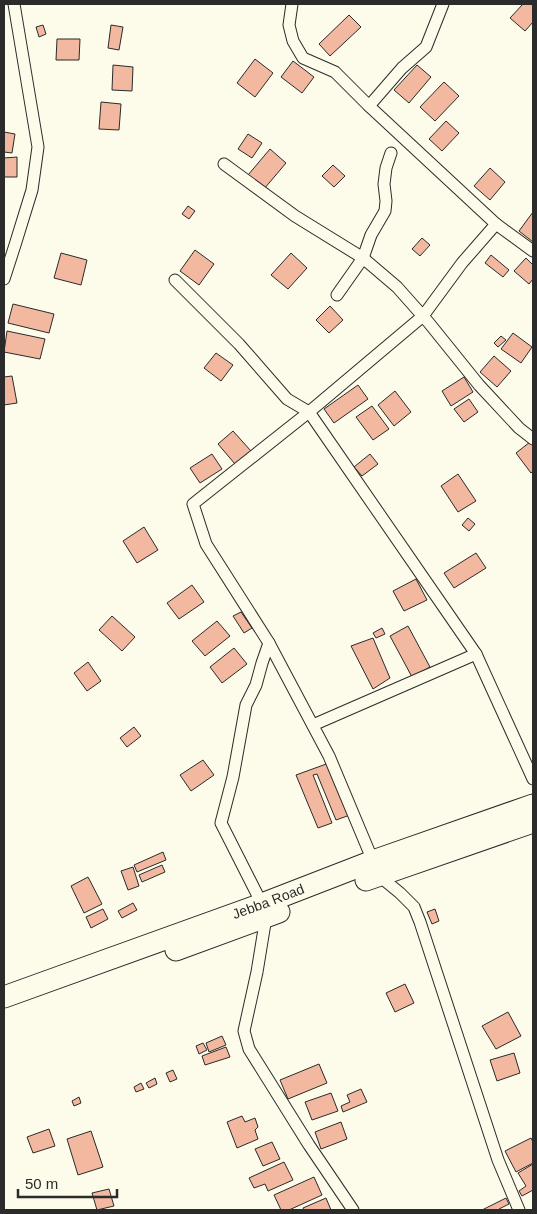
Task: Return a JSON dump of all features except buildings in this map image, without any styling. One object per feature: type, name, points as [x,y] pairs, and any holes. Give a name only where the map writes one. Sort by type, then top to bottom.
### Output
[{"type":"highway","name":"Jebba Road","points":[[4,1010],[376,868],[533,805]]},
{"type":"highway","name":"Jebba Road","points":[[376,868],[533,822]]},
{"type":"highway","name":"Jebba Road","points":[[4,997],[264,910]]},
{"type":"street","points":[[4,279],[32,190],[38,147],[14,4]]},
{"type":"street","points":[[292,4],[289,25],[293,41],[303,58],[335,72],[496,224],[533,251]]},
{"type":"street","points":[[369,106],[402,68],[426,46],[443,4]]},
{"type":"street","points":[[338,295],[363,258],[371,235],[384,210],[386,201],[384,184],[386,168],[392,153]]},
{"type":"street","points":[[224,164],[295,216],[363,258],[397,287],[479,385],[519,428],[533,439]]},
{"type":"street","points":[[496,224],[462,263],[423,316],[309,412],[193,504],[206,544],[269,643],[329,756],[376,868],[414,907],[498,1160],[519,1210]]},
{"type":"street","points":[[175,280],[239,344],[288,399],[309,412],[476,654],[533,779]]},
{"type":"street","points":[[269,643],[256,686],[246,705],[233,777],[221,823],[264,910],[257,972],[244,1031],[249,1050],[353,1210]]},
{"type":"street","points":[[312,725],[476,654]]}]
